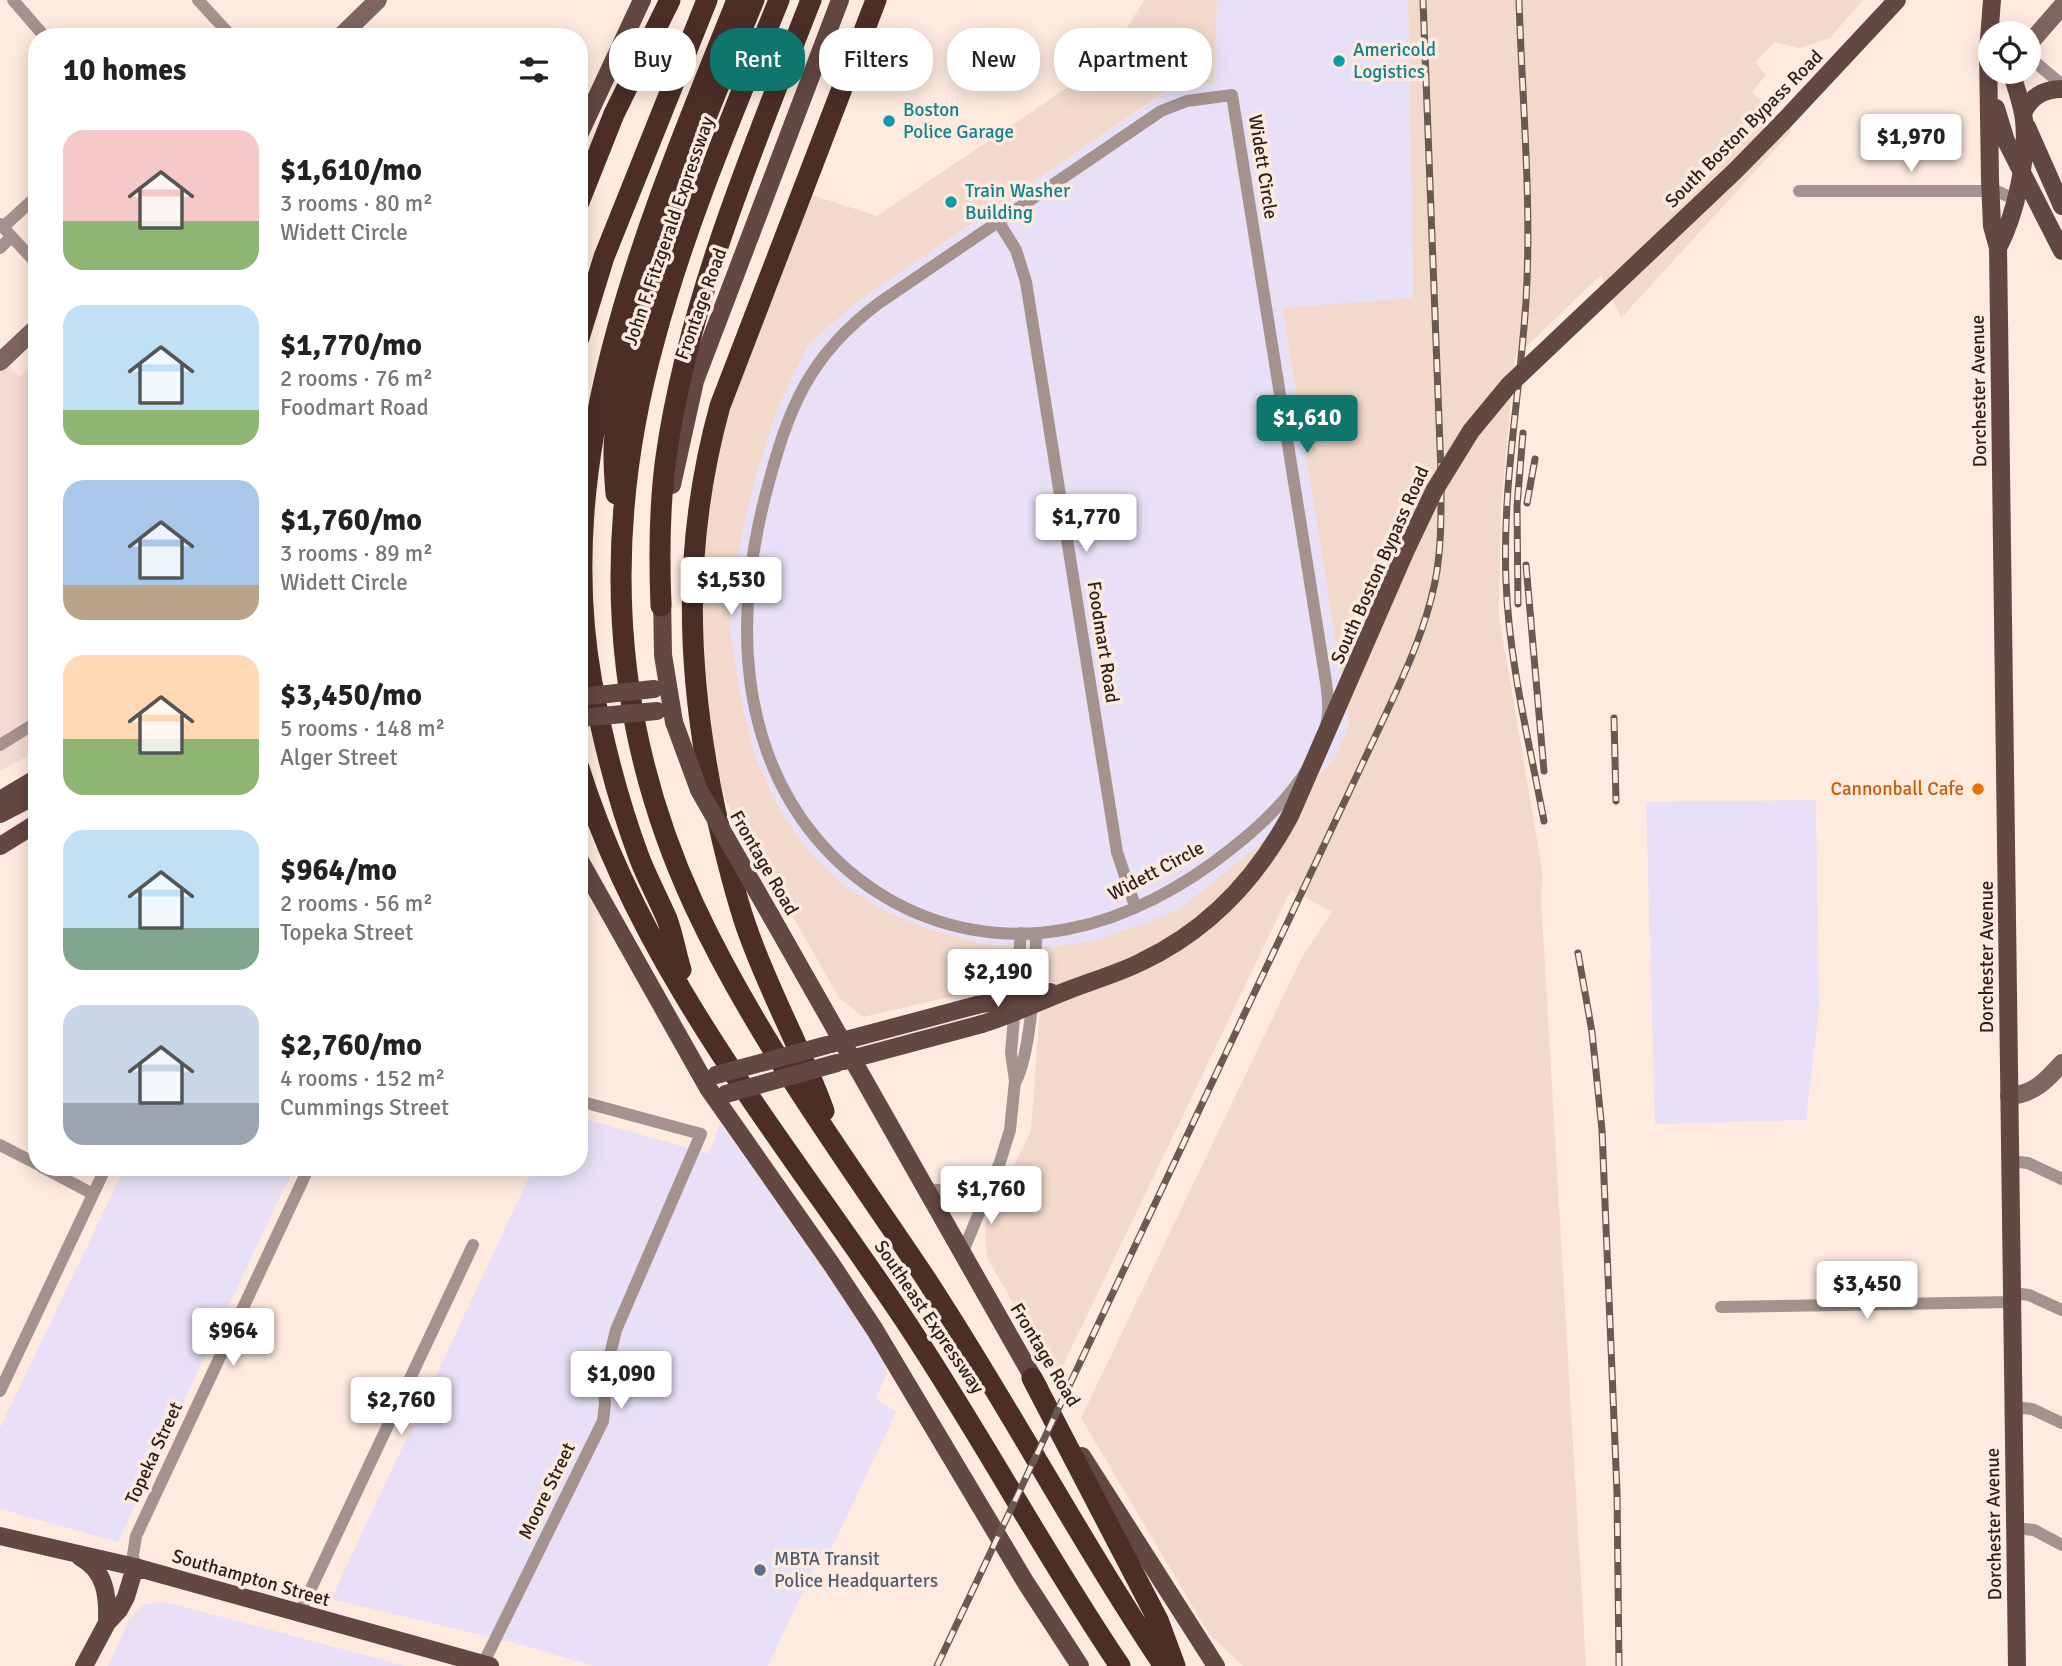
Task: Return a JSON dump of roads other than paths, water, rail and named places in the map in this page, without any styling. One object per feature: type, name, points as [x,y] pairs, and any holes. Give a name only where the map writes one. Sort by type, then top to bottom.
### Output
[{"type":"highway","points":[[588,179],[614,114],[670,0]]},
{"type":"highway","points":[[588,310],[609,245],[707,0]]},
{"type":"highway","points":[[588,497],[594,441],[620,319],[655,209],[737,0]]},
{"type":"highway","points":[[621,563],[614,455],[630,354],[666,223],[754,0]]},
{"type":"highway","name":"John F. Fitzgerald Expressway","points":[[779,0],[710,171],[654,340],[630,463],[621,563],[623,637],[630,707],[649,787],[665,835],[694,905],[729,974],[837,1146]]},
{"type":"highway","points":[[661,606],[660,515],[666,458],[678,389],[737,191],[811,0]]},
{"type":"highway","points":[[837,1146],[813,1081],[774,997],[738,904],[727,863],[710,784],[694,680],[691,578],[703,478],[713,430],[728,382],[876,0]]},
{"type":"highway","points":[[588,645],[595,695],[630,831],[650,886],[668,922],[689,1000]]},
{"type":"highway","points":[[588,791],[618,866],[657,945],[689,1000]]},
{"type":"highway","name":"Southeast Expressway","points":[[689,1000],[756,1107],[931,1359],[1120,1666]]},
{"type":"highway","name":"Southeast Expressway","points":[[837,1146],[964,1339],[1108,1579],[1164,1666]]},
{"type":"highway","points":[[1032,1378],[1158,1620],[1175,1666]]},
{"type":"main road","points":[[349,28],[378,0]]},
{"type":"main road","points":[[588,116],[642,0]]},
{"type":"main road","name":"Frontage Road","points":[[840,0],[695,381],[672,483],[665,531],[661,606],[665,704],[703,797],[771,916],[845,1061],[925,1189],[1032,1378],[1216,1666]]},
{"type":"main road","name":"South Boston Bypass Road","points":[[715,1087],[845,1061],[982,1024],[1124,970],[1173,945],[1206,921],[1250,878],[1281,833],[1299,799],[1406,550],[1434,491],[1458,449],[1509,385],[1735,171],[1898,0]]},
{"type":"main road","name":"Dorchester Avenue","points":[[1992,1],[1998,21]]},
{"type":"main road","name":"Dorchester Avenue","points":[[1990,21],[1992,1]]},
{"type":"main road","points":[[2041,30],[2062,6]]},
{"type":"main road","name":"Dorchester Avenue","points":[[1988,84],[1992,226],[1998,248],[2017,1666]]},
{"type":"main road","points":[[1991,84],[2000,125],[2062,251]]},
{"type":"main road","name":"Dorchester Avenue","points":[[1998,248],[2008,226],[2025,139],[2023,113],[2015,84]]},
{"type":"main road","points":[[2062,87],[2037,95],[2023,113],[2062,206]]},
{"type":"main road","points":[[0,362],[28,336]]},
{"type":"main road","points":[[588,698],[665,704]]},
{"type":"main road","points":[[588,717],[665,704]]},
{"type":"main road","points":[[0,800],[28,783]]},
{"type":"main road","points":[[0,814],[28,800]]},
{"type":"main road","points":[[0,847],[28,829]]},
{"type":"main road","points":[[0,847],[28,839]]},
{"type":"main road","points":[[588,874],[656,1000],[875,1330],[1026,1583],[1080,1666]]},
{"type":"main road","points":[[588,885],[607,907]]},
{"type":"main road","name":"South Boston Bypass Road","points":[[715,1087],[835,1043],[977,1005],[1068,990]]},
{"type":"main road","points":[[2009,1096],[2028,1093],[2040,1086],[2062,1063]]},
{"type":"main road","name":"Southampton Street","points":[[0,1536],[135,1567],[486,1665]]},
{"type":"main road","points":[[71,1552],[88,1561],[98,1571],[106,1594],[107,1623]]},
{"type":"main road","points":[[84,1666],[107,1623],[127,1597],[135,1567]]},
{"type":"street","points":[[13,0],[37,28]]},
{"type":"street","points":[[198,0],[224,28]]},
{"type":"street","points":[[2041,68],[2062,87]]},
{"type":"street","name":"Widett Circle","points":[[1232,95],[1326,682],[1328,715],[1319,746],[1304,773],[1260,825],[1197,874],[1135,906],[1083,926],[1036,933],[960,927],[889,900],[850,874],[818,842],[788,799],[765,746],[751,685],[747,626],[752,553],[778,450],[793,408],[815,367],[843,332],[860,317],[998,221],[1168,107],[1187,101],[1232,95]]},
{"type":"street","points":[[1799,191],[1990,191],[2014,199]]},
{"type":"street","points":[[0,248],[5,229],[28,205]]},
{"type":"street","name":"Foodmart Road","points":[[998,221],[1016,250],[1026,282],[1117,852],[1135,906]]},
{"type":"street","points":[[5,229],[28,254]]},
{"type":"street","points":[[0,745],[28,728]]},
{"type":"street","points":[[962,1254],[1010,1130],[1015,1081],[1011,1053],[1021,933]]},
{"type":"street","points":[[1015,1081],[1026,1045],[1036,933]]},
{"type":"street","name":"Moore Street","points":[[486,1665],[603,1421],[603,1383],[616,1330],[701,1134],[588,1103]]},
{"type":"street","points":[[0,1145],[28,1159]]},
{"type":"street","points":[[2010,1161],[2028,1163],[2062,1179]]},
{"type":"street","points":[[59,1176],[93,1194]]},
{"type":"street","points":[[0,1391],[102,1176]]},
{"type":"street","name":"Topeka Street","points":[[135,1567],[136,1536],[305,1176]]},
{"type":"street","points":[[925,1189],[964,1192],[990,1186]]},
{"type":"street","points":[[299,1614],[473,1245]]},
{"type":"street","points":[[1721,1307],[2012,1298],[2029,1295],[2062,1310]]},
{"type":"street","points":[[2013,1407],[2032,1409],[2062,1423]]},
{"type":"street","points":[[2015,1528],[2034,1530],[2062,1545]]},
{"type":"railway","points":[[937,1666],[1391,703],[1426,618],[1439,555],[1441,473],[1423,0]]},
{"type":"railway","points":[[1519,0],[1528,263],[1507,511],[1506,581],[1515,671],[1544,821]]},
{"type":"railway","points":[[1518,604],[1517,506],[1523,433]]},
{"type":"railway","points":[[1527,503],[1535,459]]},
{"type":"railway","points":[[1526,565],[1544,771]]},
{"type":"railway","points":[[1614,718],[1616,801]]},
{"type":"railway","points":[[1578,953],[1592,1032],[1602,1130],[1617,1492],[1619,1666]]},
{"type":"place","name":"Americold Logistics","points":[[1339,61]]},
{"type":"place","name":"Boston Police Garage","points":[[889,121]]},
{"type":"place","name":"Train Washer Building","points":[[951,202]]},
{"type":"place","name":"Cannonball Cafe","points":[[1978,789]]},
{"type":"place","name":"MBTA Transit Police Headquarters","points":[[760,1570]]}]
